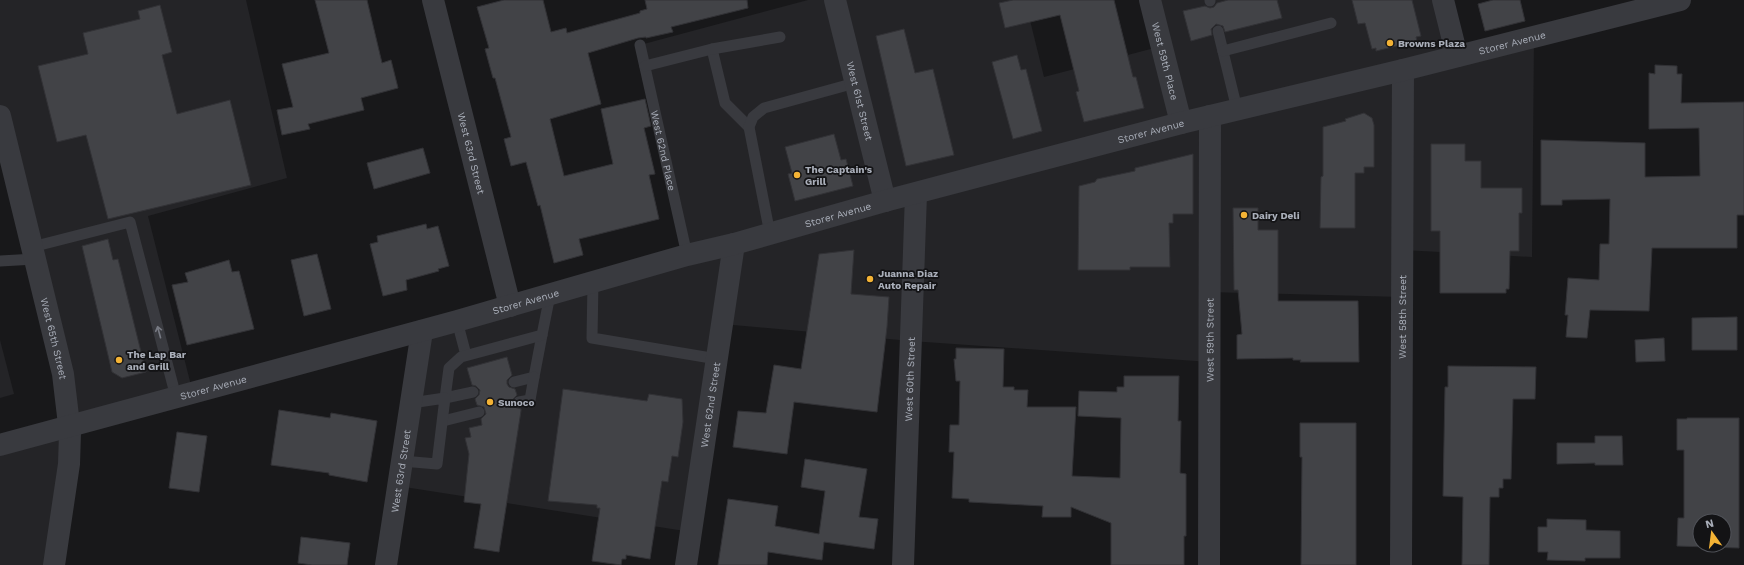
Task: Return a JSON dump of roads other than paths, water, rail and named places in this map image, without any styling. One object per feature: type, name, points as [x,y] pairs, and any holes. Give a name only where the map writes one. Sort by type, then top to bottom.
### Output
[{"type":"street","name":"West 63rd Street","points":[[433,0],[510,306]]},
{"type":"street","name":"West 61st Street","points":[[835,0],[885,201]]},
{"type":"street","name":"West 59th Place","points":[[1150,0],[1181,123]]},
{"type":"street","points":[[1443,0],[1456,56]]},
{"type":"street","name":"Storer Avenue","points":[[0,445],[422,331],[687,255],[734,244],[885,201],[1181,123],[1403,70],[1680,0]]},
{"type":"street","name":"West 58th Street","points":[[1401,565],[1403,70]]},
{"type":"street","name":"West 65th Street","points":[[0,116],[6,167],[33,253],[63,374],[69,426],[69,464],[54,565]]},
{"type":"street","name":"West 59th Street","points":[[1209,565],[1210,116]]},
{"type":"street","name":"West 60th Street","points":[[903,565],[916,194]]},
{"type":"street","name":"West 62nd Street","points":[[686,565],[734,244]]},
{"type":"street","name":"West 63rd Street","points":[[386,565],[422,331]]},
{"type":"lane","points":[[1223,51],[1331,23]]},
{"type":"lane","points":[[1218,31],[1237,109]]},
{"type":"lane","points":[[645,66],[712,49],[780,37]]},
{"type":"lane","name":"West 62nd Place","points":[[640,45],[687,255]]},
{"type":"lane","points":[[712,49],[725,103],[749,127],[770,234]]},
{"type":"lane","points":[[749,127],[754,117],[764,108],[855,83]]},
{"type":"lane","points":[[0,262],[130,222],[176,397]]},
{"type":"lane","points":[[593,282],[592,338],[717,359]]},
{"type":"lane","points":[[519,402],[530,400],[550,295]]},
{"type":"lane","points":[[457,321],[466,355]]},
{"type":"lane","points":[[402,461],[437,464],[449,368],[461,357],[542,335]]},
{"type":"lane","points":[[514,382],[534,377]]},
{"type":"lane","points":[[411,403],[474,392]]},
{"type":"lane","points":[[443,421],[479,412]]},
{"type":"place","name":"Browns Plaza","points":[[1390,43]]},
{"type":"place","name":"The Captain's Grill","points":[[797,175]]},
{"type":"place","name":"Dairy Deli","points":[[1244,215]]},
{"type":"place","name":"Juanna Diaz Auto Repair","points":[[870,279]]},
{"type":"place","name":"The Lap Bar and Grill","points":[[119,360]]},
{"type":"place","name":"Sunoco","points":[[490,402]]}]
